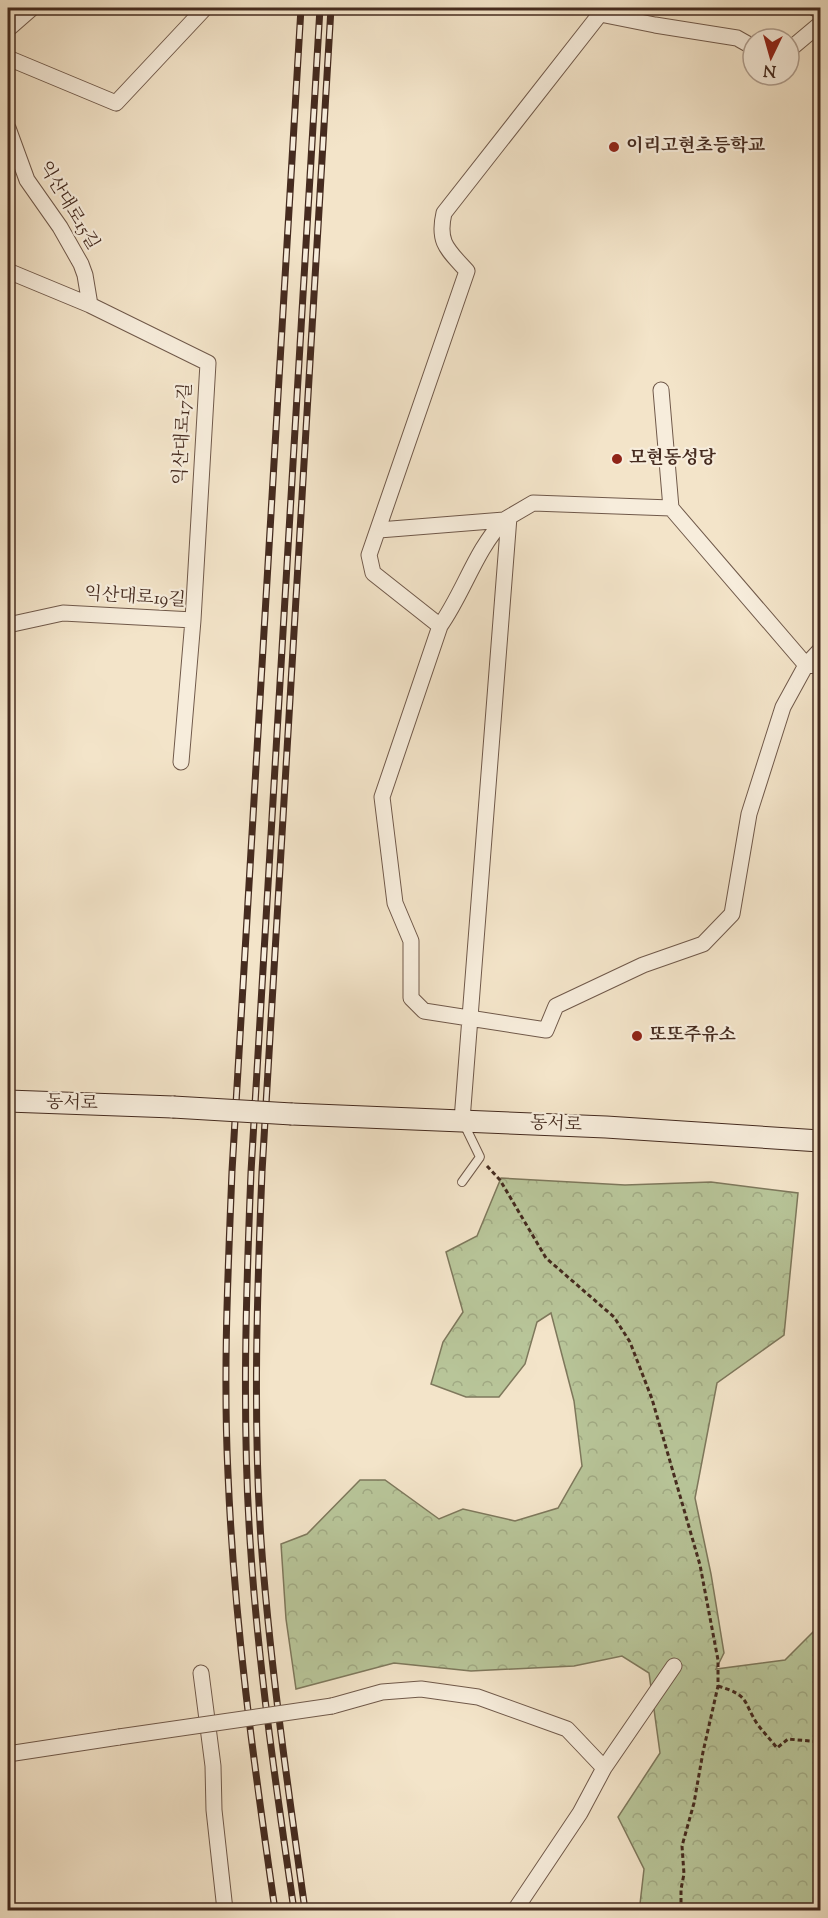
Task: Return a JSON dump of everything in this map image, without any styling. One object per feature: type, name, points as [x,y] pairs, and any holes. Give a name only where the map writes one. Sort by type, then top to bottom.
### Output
[{"type":"street","points":[[8,29],[32,8]]},
{"type":"street","points":[[8,58],[116,103],[205,8]]},
{"type":"street","points":[[814,8],[820,10]]},
{"type":"street","points":[[440,626],[373,573],[369,555],[467,271],[448,251],[440,232],[444,213],[597,11],[655,25],[741,40]]},
{"type":"street","points":[[801,40],[820,24]]},
{"type":"street","name":"익산대로15길","points":[[8,128],[27,180],[60,227],[81,264],[90,305]]},
{"type":"street","name":"익산대로17길","points":[[8,271],[90,305],[208,363],[193,620]]},
{"type":"street","points":[[661,390],[671,508],[813,665]]},
{"type":"street","points":[[671,508],[533,503],[507,518],[490,535],[471,568],[452,609],[440,626],[382,797],[395,903],[411,941],[411,998],[424,1011],[546,1030],[556,1006],[643,965],[703,944],[732,914],[748,814],[783,707],[813,665],[820,650]]},
{"type":"street","points":[[379,530],[507,518]]},
{"type":"street","points":[[462,1120],[507,518]]},
{"type":"street","name":"익산대로19길","points":[[8,625],[63,613],[193,620],[181,762]]},
{"type":"street","name":"동서로","points":[[8,1101],[462,1120],[820,1141]]},
{"type":"street","points":[[515,1911],[580,1813],[604,1768],[674,1666]]},
{"type":"street","points":[[201,1672],[213,1766],[214,1810],[225,1911]]},
{"type":"street","points":[[8,1754],[332,1707],[382,1692],[421,1689],[478,1697],[567,1728],[604,1768]]},
{"type":"lane","points":[[462,1120],[480,1157],[462,1182]]},
{"type":"path","points":[[478,1159],[500,1180],[546,1258],[614,1317],[638,1359],[700,1565],[718,1660],[718,1686],[694,1803],[682,1846],[684,1874],[681,1911]]},
{"type":"path","points":[[718,1686],[741,1695],[750,1707],[758,1725],[777,1748],[788,1739],[820,1742]]},
{"type":"green space","points":[[501,1178],[625,1185],[711,1182],[798,1193],[784,1335],[717,1383],[695,1498],[724,1653],[716,1669],[785,1660],[820,1625],[820,1910],[655,1910],[640,1904],[644,1869],[618,1817],[660,1753],[649,1673],[622,1656],[574,1666],[471,1671],[394,1663],[296,1689],[286,1619],[281,1544],[307,1534],[360,1480],[385,1480],[439,1519],[463,1509],[515,1521],[558,1508],[582,1466],[574,1401],[551,1313],[537,1322],[525,1364],[499,1397],[466,1397],[431,1384],[443,1342],[463,1312],[446,1252],[477,1236]]},
{"type":"railway","points":[[275,1910],[252,1747],[235,1584],[228,1474],[226,1360],[232,1171],[301,8]]},
{"type":"railway","points":[[294,1910],[268,1725],[253,1586],[246,1448],[246,1356],[251,1172],[320,8]]},
{"type":"railway","points":[[305,1910],[280,1726],[265,1587],[257,1448],[257,1356],[262,1172],[331,8]]},
{"type":"place","name":"이리고현초등학교","points":[[614,147]]},
{"type":"place","name":"모현동성당","points":[[617,459]]},
{"type":"place","name":"또또주유소","points":[[637,1036]]}]
